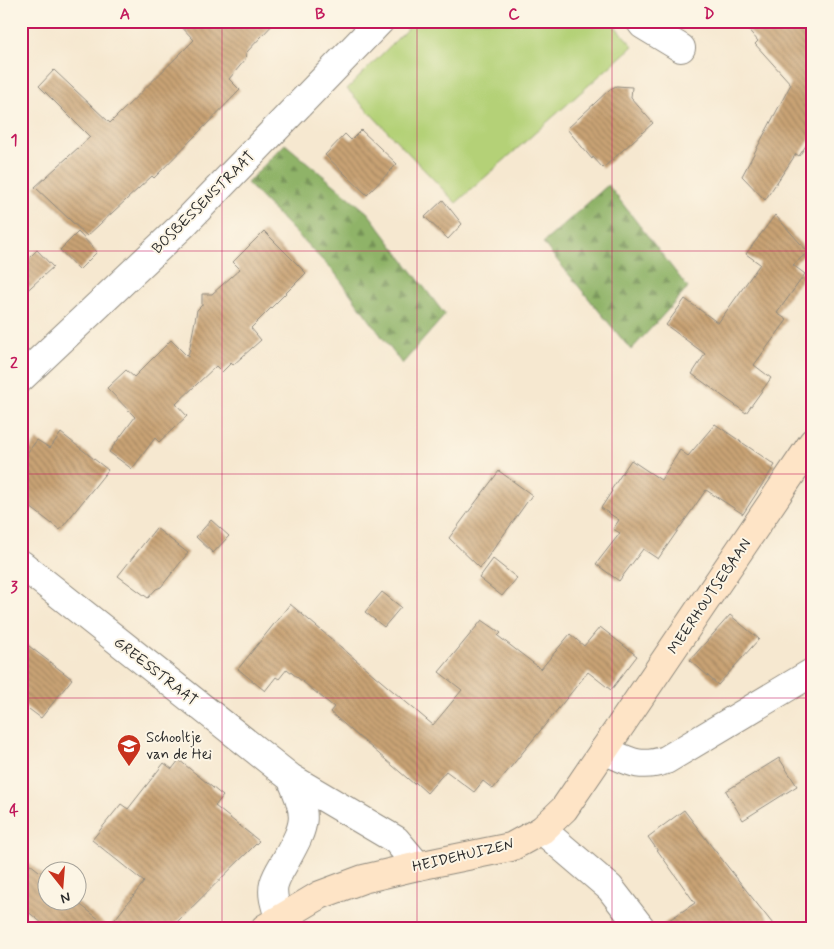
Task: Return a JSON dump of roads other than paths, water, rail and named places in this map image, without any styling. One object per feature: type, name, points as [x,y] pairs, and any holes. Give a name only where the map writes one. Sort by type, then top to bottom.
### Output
[{"type":"street","name":"BOSBESSENSTRAAT","points":[[21,378],[183,225],[380,21]]},
{"type":"street","points":[[640,21],[643,25],[681,48]]},
{"type":"street","name":"MEERHOUTSEBAAN","points":[[604,750],[813,442]]},
{"type":"street","name":"GREESSTRAAT","points":[[21,564],[291,778],[396,840],[418,866]]},
{"type":"street","points":[[604,750],[634,764],[651,765],[666,760],[813,672]]},
{"type":"street","name":"HEIDEHUIZEN","points":[[272,923],[320,895],[363,879],[511,847],[542,830],[564,809],[604,750]]},
{"type":"street","name":"GREESSTRAAT","points":[[272,923],[274,884],[302,829],[303,814],[301,802],[291,778]]},
{"type":"street","points":[[542,830],[610,888],[641,928]]},
{"type":"place","name":"Schooltje van de Hei","points":[[129,767]]}]
